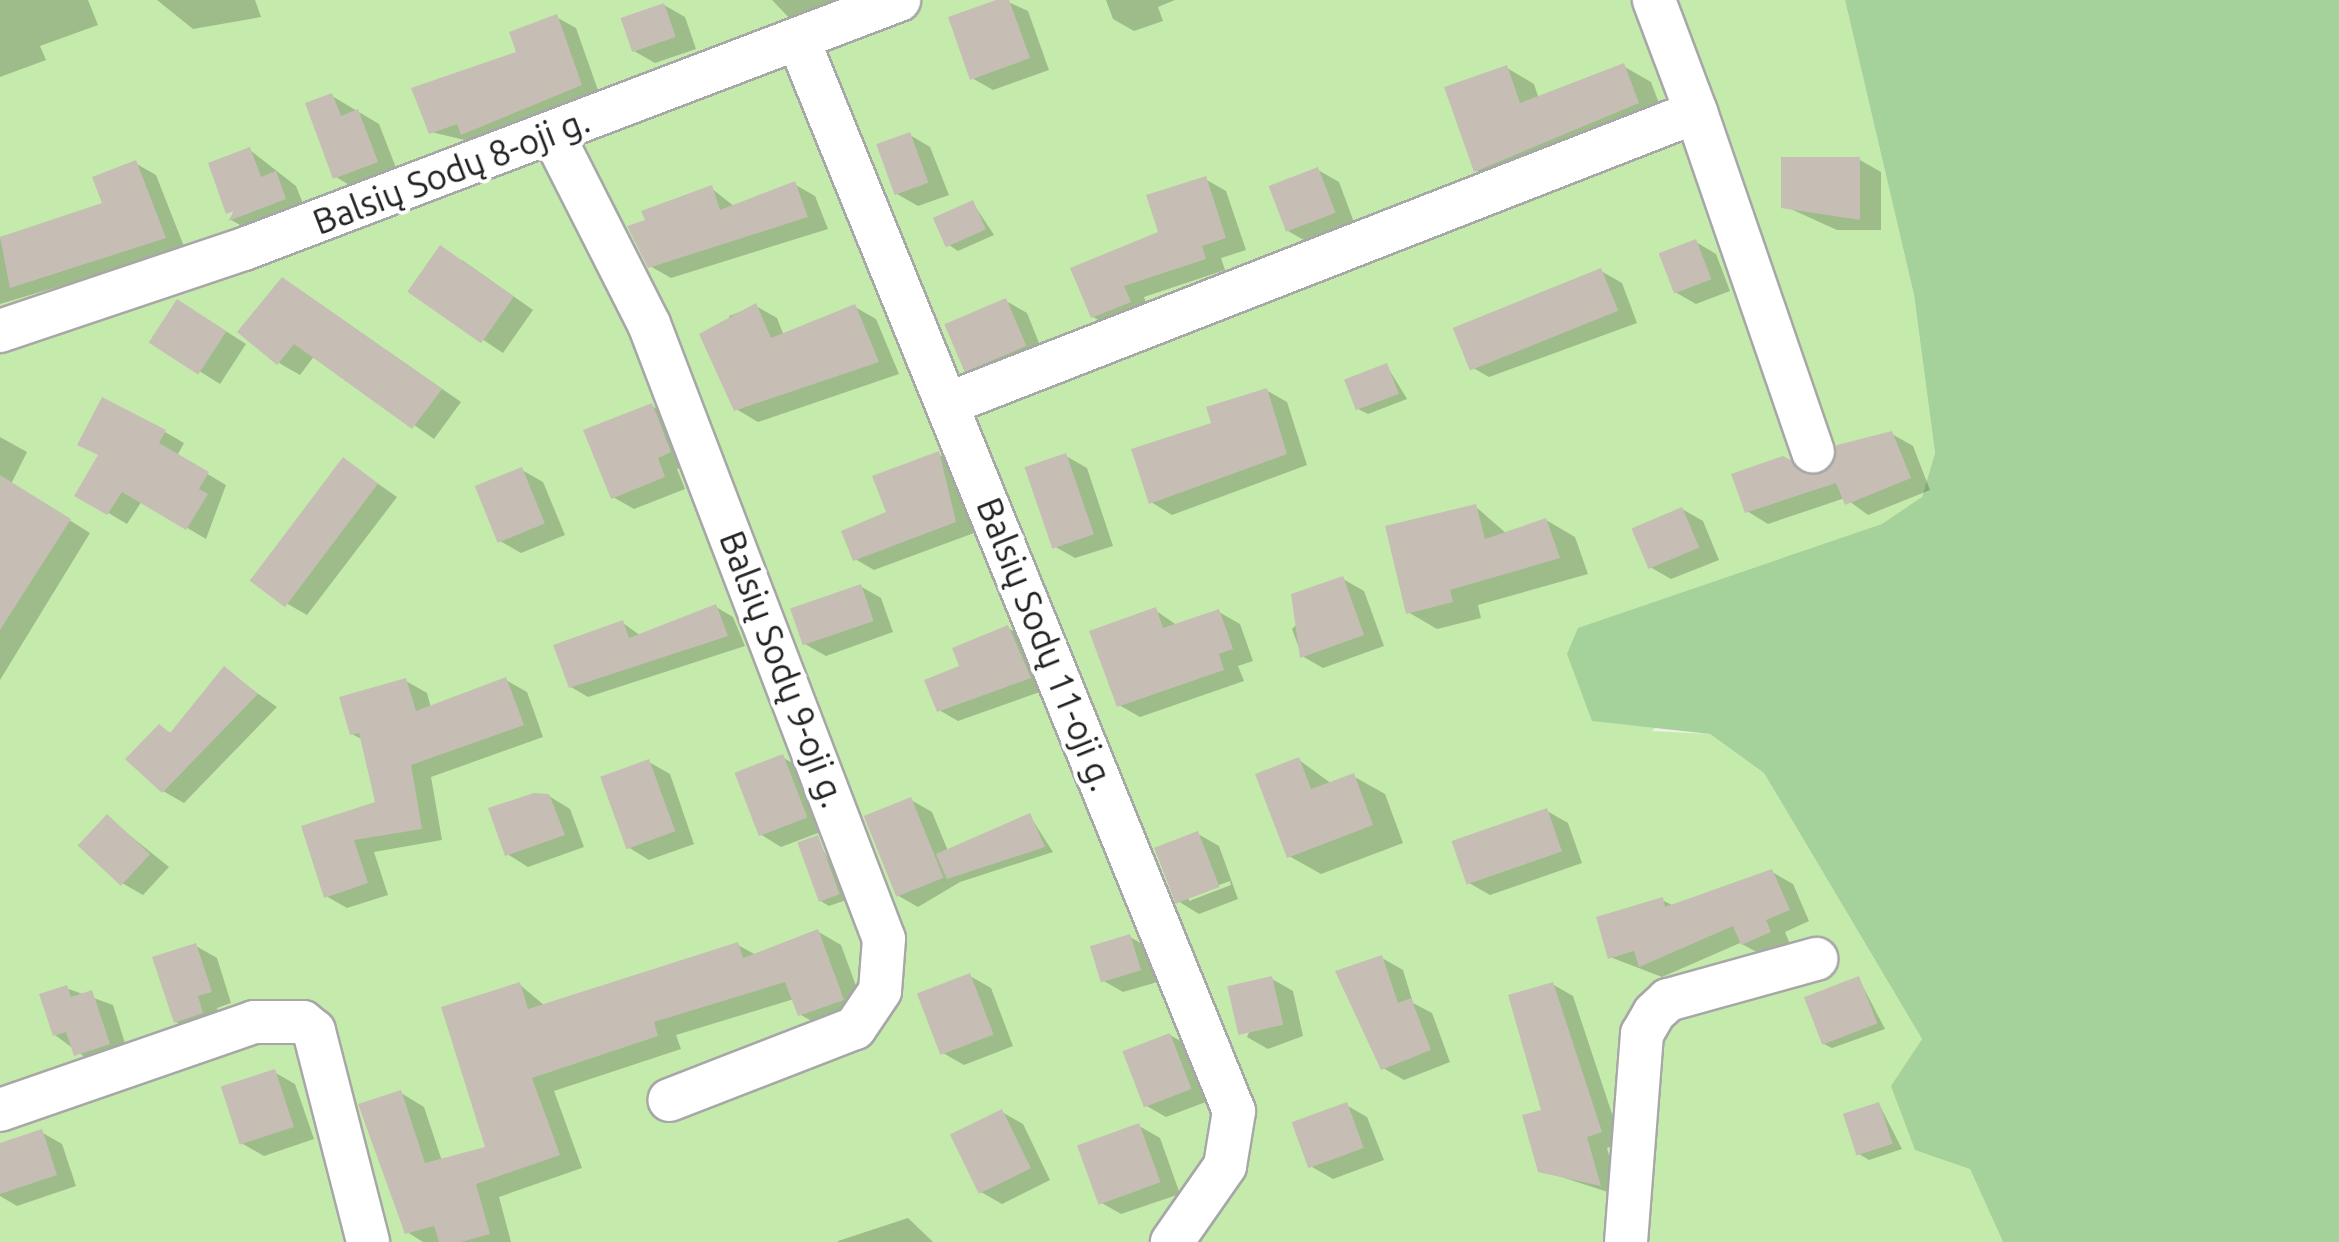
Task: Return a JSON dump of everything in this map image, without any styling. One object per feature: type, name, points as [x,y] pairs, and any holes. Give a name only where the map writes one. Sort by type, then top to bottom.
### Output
[{"type":"street","name":"Balsių Sodų 8-oji g.","points":[[0,331],[552,133],[899,0]]},
{"type":"street","points":[[1654,0],[1813,451]]},
{"type":"street","name":"Balsių Sodų 11-oji g.","points":[[798,39],[1234,1111],[1225,1166],[1172,1242]]},
{"type":"street","points":[[947,404],[1696,112]]},
{"type":"street","name":"Balsių Sodų 9-oji g.","points":[[552,133],[649,324],[884,939],[880,991],[854,1028],[669,1100]]},
{"type":"street","points":[[1626,1242],[1642,1034],[1654,1012],[1668,1000],[1816,959]]},
{"type":"street","points":[[0,1110],[254,1022],[303,1022],[314,1031],[368,1242]]},
{"type":"green space","points":[[0,0],[1845,0],[1914,295],[1935,453],[1922,497],[1652,731],[1710,734],[1764,773],[1922,1039],[1891,1087],[1970,1169],[2003,1242],[0,1242]]},
{"type":"green space","points":[[1845,0],[2339,0],[2339,1242],[2003,1242],[1970,1169],[1915,1150],[1891,1086],[1922,1039],[1764,773],[1710,734],[1592,721],[1567,654],[1578,628],[1882,524],[1922,497],[1935,453],[1914,295]]},
{"type":"building","points":[[996,0],[1009,0],[1030,58],[970,80],[948,17]]},
{"type":"building","points":[[664,3],[676,37],[632,52],[621,18]]},
{"type":"building","points":[[557,14],[582,85],[461,135],[457,124],[429,134],[411,88],[516,52],[509,32]]},
{"type":"building","points":[[1624,63],[1639,103],[1474,172],[1444,87],[1507,65],[1520,103]]},
{"type":"building","points":[[332,93],[341,116],[358,109],[378,162],[333,179],[305,103]]},
{"type":"building","points":[[910,132],[928,183],[895,195],[876,144]]},
{"type":"building","points":[[250,147],[261,177],[276,171],[286,199],[228,221],[234,211],[226,214],[208,163]]},
{"type":"building","points":[[1781,157],[1860,157],[1860,220],[1781,208]]},
{"type":"building","points":[[136,160],[166,238],[10,288],[0,237],[102,203],[92,177]]},
{"type":"building","points":[[1318,167],[1336,213],[1286,232],[1269,186]]},
{"type":"building","points":[[1206,176],[1226,238],[1202,246],[1206,259],[1124,286],[1131,302],[1091,318],[1070,268],[1158,232],[1146,195]]},
{"type":"building","points":[[795,181],[808,217],[648,268],[627,226],[645,220],[641,211],[712,185],[720,210]]},
{"type":"building","points":[[973,200],[986,229],[946,247],[933,218]]},
{"type":"building","points":[[1696,239],[1711,279],[1674,293],[1659,253]]},
{"type":"building","points":[[440,245],[514,297],[481,343],[407,292]]},
{"type":"building","points":[[1601,268],[1618,311],[1470,371],[1453,328]]},
{"type":"building","points":[[282,277],[442,389],[412,429],[294,344],[277,365],[237,332]]},
{"type":"building","points":[[1006,298],[1026,346],[965,372],[944,324]]},
{"type":"building","points":[[177,299],[226,331],[198,375],[149,343]]},
{"type":"building","points":[[756,303],[771,338],[855,304],[879,362],[734,411],[699,334]]},
{"type":"building","points":[[1387,363],[1399,394],[1356,410],[1344,379]]},
{"type":"building","points":[[1267,388],[1287,454],[1149,504],[1131,449],[1211,423],[1206,407]]},
{"type":"building","points":[[102,397],[166,430],[159,443],[209,472],[199,489],[208,494],[186,530],[122,492],[107,515],[74,496],[98,455],[77,445]]},
{"type":"building","points":[[652,403],[671,452],[658,458],[665,477],[611,499],[583,430]]},
{"type":"building","points":[[1892,431],[1911,478],[1845,505],[1836,483],[1745,513],[1731,474],[1783,456],[1820,475],[1837,445]]},
{"type":"building","points":[[939,451],[956,522],[853,561],[841,531],[886,512],[872,476]]},
{"type":"building","points":[[1066,453],[1094,534],[1052,549],[1024,467]]},
{"type":"building","points":[[343,457],[378,483],[285,607],[250,581]]},
{"type":"building","points":[[522,467],[545,524],[498,543],[475,486]]},
{"type":"building","points":[[0,475],[71,519],[0,630]]},
{"type":"building","points":[[1476,504],[1485,539],[1546,518],[1560,558],[1450,590],[1453,602],[1406,614],[1385,526]]},
{"type":"building","points":[[1682,507],[1699,548],[1649,569],[1631,528]]},
{"type":"building","points":[[1343,576],[1364,635],[1300,658],[1291,594]]},
{"type":"building","points":[[861,584],[874,621],[803,645],[790,608]]},
{"type":"building","points":[[716,604],[728,636],[569,688],[553,645],[623,620],[629,638]]},
{"type":"building","points":[[1156,607],[1163,628],[1219,609],[1233,649],[1219,654],[1224,670],[1117,707],[1089,631]]},
{"type":"building","points":[[1008,625],[1031,678],[937,712],[924,680],[959,666],[952,648]]},
{"type":"building","points":[[224,666],[258,694],[162,793],[125,759],[159,724],[170,733]]},
{"type":"building","points":[[506,677],[524,725],[411,765],[422,829],[354,840],[368,883],[324,898],[301,826],[375,802],[359,733],[350,735],[339,697],[406,678],[416,711]]},
{"type":"building","points":[[783,754],[807,817],[759,836],[734,773]]},
{"type":"building","points":[[1299,757],[1311,789],[1354,773],[1373,825],[1287,858],[1255,774]]},
{"type":"building","points":[[649,759],[675,831],[626,849],[600,777]]},
{"type":"building","points":[[534,793],[549,794],[565,835],[505,856],[488,808]]},
{"type":"building","points":[[911,797],[944,878],[896,897],[864,816]]},
{"type":"building","points":[[1547,808],[1562,851],[1466,884],[1452,841]]},
{"type":"building","points":[[1030,813],[1045,847],[947,879],[936,854]]},
{"type":"building","points":[[107,814],[150,854],[121,886],[78,845]]},
{"type":"building","points":[[1198,831],[1220,887],[1176,904],[1154,848]]},
{"type":"building","points":[[818,835],[840,894],[819,902],[797,843]]},
{"type":"building","points":[[1772,869],[1790,910],[1766,920],[1771,932],[1741,945],[1733,926],[1639,967],[1634,951],[1608,959],[1596,917],[1663,897],[1665,907]]},
{"type":"building","points":[[818,929],[844,1000],[798,1016],[785,982],[654,1022],[658,1036],[532,1078],[560,1155],[476,1184],[490,1234],[461,1242],[439,1242],[434,1226],[405,1234],[358,1104],[401,1090],[425,1163],[485,1147],[441,1007],[520,982],[528,1009],[738,942],[743,958]]},
{"type":"building","points":[[1130,934],[1141,970],[1101,983],[1090,946]]},
{"type":"building","points":[[196,943],[212,992],[198,996],[203,1013],[174,1023],[152,957]]},
{"type":"building","points":[[1382,955],[1398,1003],[1411,998],[1431,1050],[1381,1070],[1335,971]]},
{"type":"building","points":[[970,973],[994,1035],[940,1055],[917,993]]},
{"type":"building","points":[[1272,976],[1283,1025],[1238,1035],[1227,986]]},
{"type":"building","points":[[1859,976],[1877,1024],[1822,1045],[1804,997]]},
{"type":"building","points":[[1553,982],[1602,1132],[1587,1137],[1601,1186],[1538,1172],[1522,1115],[1541,1110],[1508,995]]},
{"type":"building","points":[[67,985],[71,997],[92,990],[110,1044],[74,1056],[66,1032],[53,1036],[39,994]]},
{"type":"building","points":[[1170,1033],[1192,1089],[1144,1107],[1122,1051]]},
{"type":"building","points":[[275,1069],[294,1127],[240,1145],[221,1087]]},
{"type":"building","points":[[1347,1102],[1364,1148],[1308,1168],[1292,1122]]},
{"type":"building","points":[[1879,1102],[1893,1144],[1856,1156],[1843,1114]]},
{"type":"building","points":[[1002,1109],[1031,1168],[979,1194],[950,1134]]},
{"type":"building","points":[[1139,1123],[1161,1182],[1099,1205],[1077,1146]]},
{"type":"building","points":[[42,1129],[57,1175],[0,1194],[0,1143]]}]
